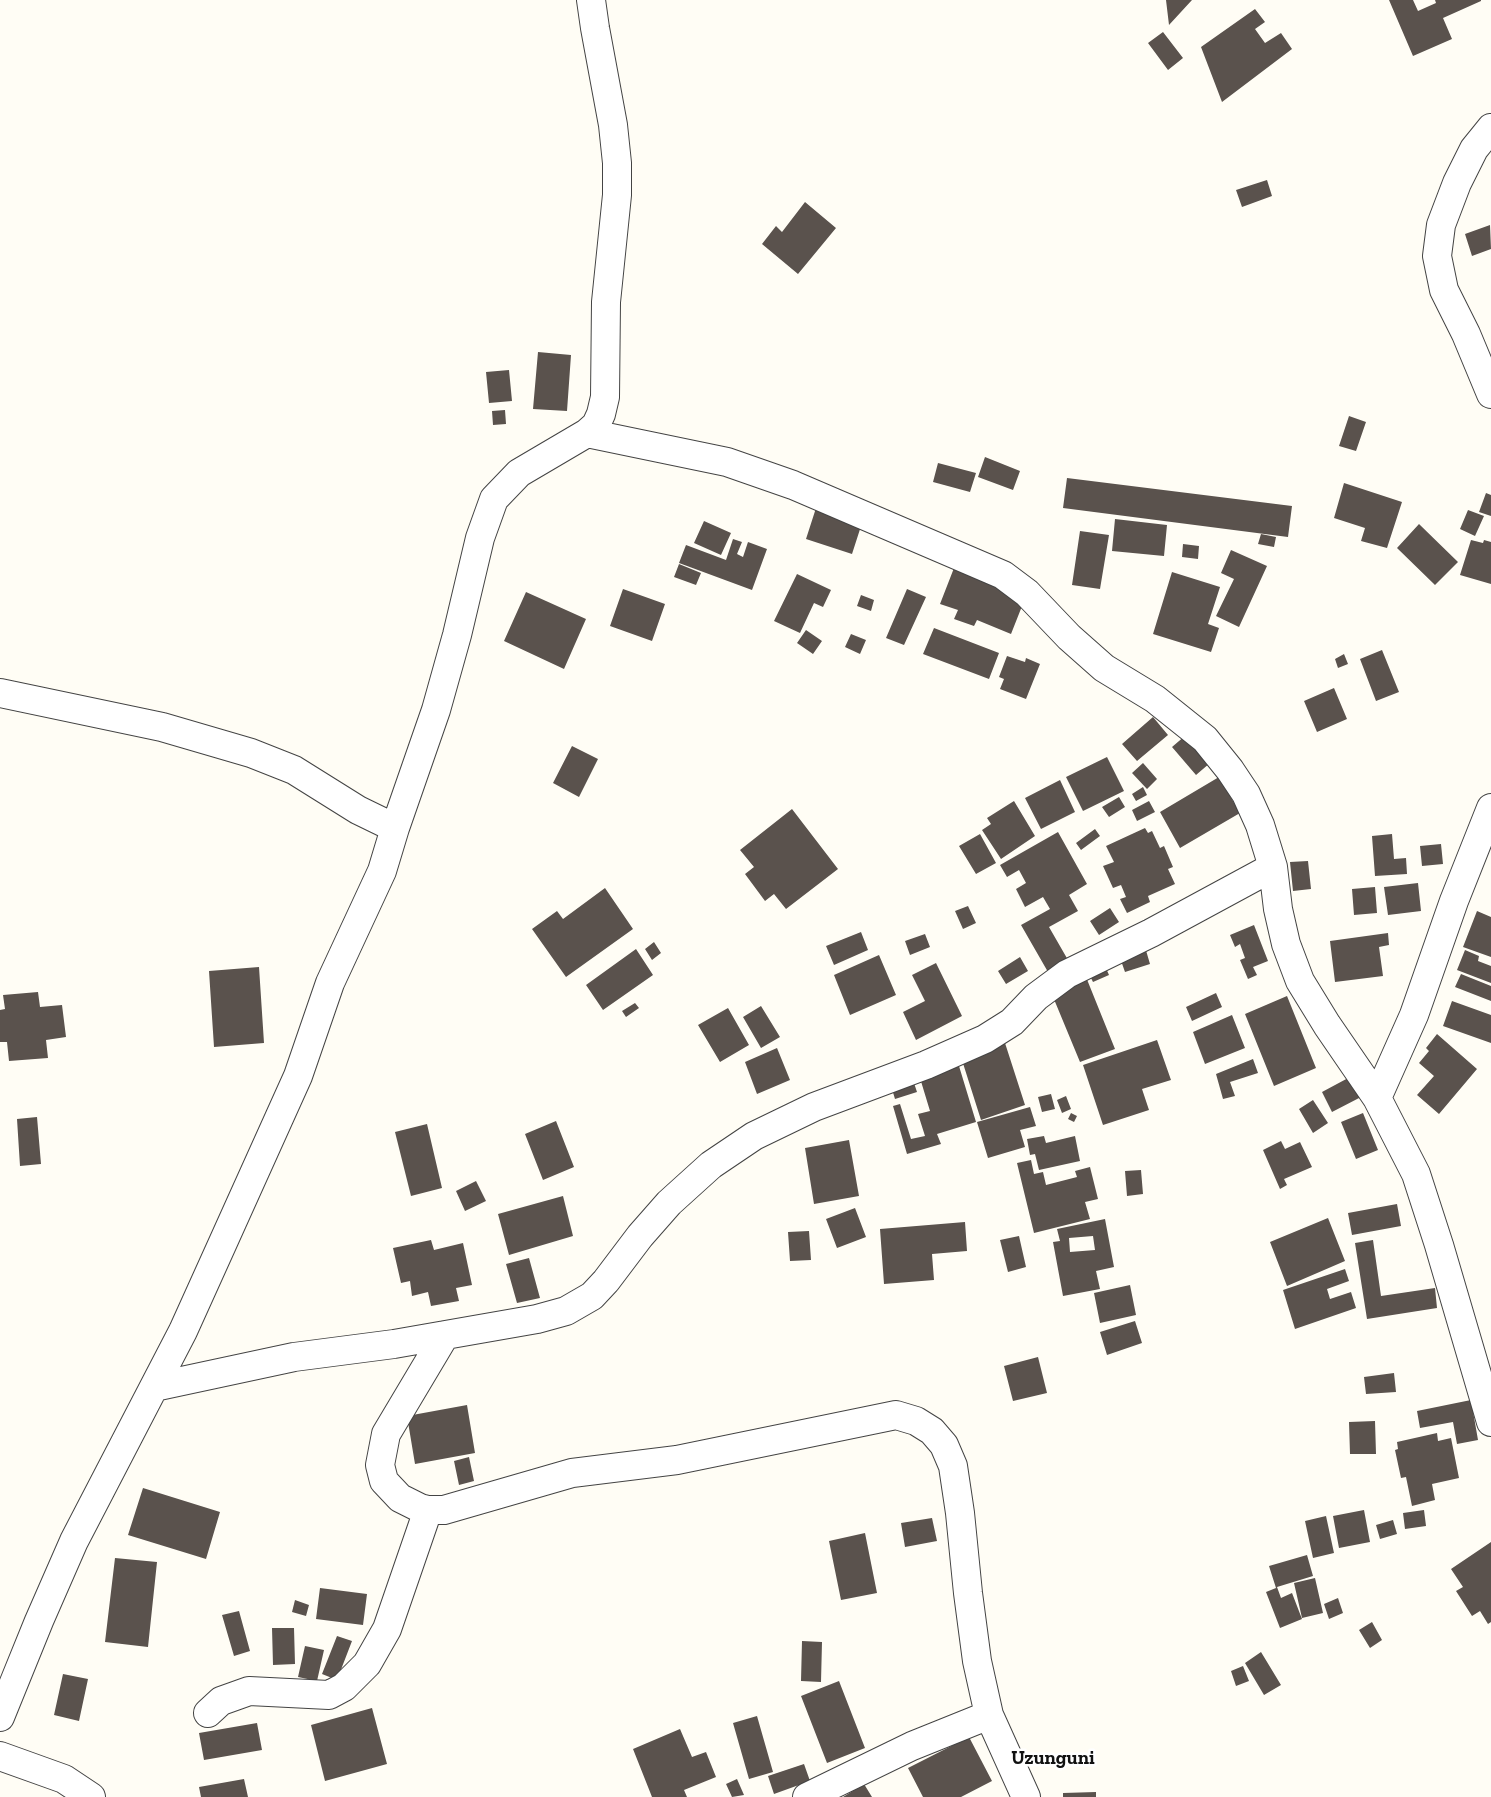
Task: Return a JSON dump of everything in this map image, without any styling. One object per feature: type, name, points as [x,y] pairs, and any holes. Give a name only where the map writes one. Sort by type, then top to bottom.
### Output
[{"type":"street","points":[[0,1717],[74,1541],[183,1332],[298,1076],[330,982],[382,871],[436,710],[457,635],[480,538],[494,499],[519,473],[587,433],[596,425],[601,414],[605,397],[606,302],[617,195],[613,125],[594,28],[592,0]]},
{"type":"street","points":[[1491,128],[1474,149],[1457,183],[1441,225],[1437,256],[1444,290],[1466,334],[1491,394]]},
{"type":"street","points":[[587,433],[727,462],[817,495],[1003,575],[1027,593],[1070,637],[1104,668],[1155,699],[1204,739],[1230,770],[1246,794],[1260,825],[1273,867],[1278,909],[1286,944],[1300,981],[1327,1025],[1377,1098],[1416,1174],[1491,1422]]},
{"type":"street","points":[[0,692],[162,727],[251,752],[294,770],[358,810],[395,828]]},
{"type":"street","points":[[1377,1098],[1414,1015],[1454,901],[1491,808]]},
{"type":"street","points":[[154,1387],[294,1357],[394,1344],[538,1319],[566,1311],[592,1296],[669,1203],[712,1165],[754,1136],[814,1107],[926,1065],[985,1039],[1012,1022],[1036,997],[1067,974],[1151,933],[1273,867]]},
{"type":"street","points":[[446,1335],[386,1434],[380,1464],[384,1481],[400,1498],[428,1510],[444,1510],[572,1472],[677,1460],[896,1415],[916,1421],[932,1431],[944,1445],[953,1466],[969,1602],[989,1715],[1026,1797]]},
{"type":"street","points":[[208,1713],[221,1701],[249,1691],[329,1695],[344,1686],[367,1664],[387,1629],[428,1510]]},
{"type":"street","points":[[807,1797],[912,1746],[989,1715]]},
{"type":"street","points":[[0,1756],[64,1779],[91,1797]]},
{"type":"building","points":[[1166,0],[1192,0],[1169,25]]},
{"type":"building","points":[[1389,0],[1413,0],[1418,11],[1436,3],[1435,0],[1481,1],[1443,18],[1452,39],[1413,56]]},
{"type":"building","points":[[1255,9],[1265,22],[1255,29],[1265,43],[1281,33],[1292,49],[1222,102],[1201,47]]},
{"type":"building","points":[[1163,32],[1183,58],[1168,70],[1148,43]]},
{"type":"building","points":[[1267,180],[1272,196],[1242,207],[1236,190]]},
{"type":"building","points":[[805,202],[836,228],[798,274],[762,244],[776,226],[782,232]]},
{"type":"building","points":[[1490,225],[1491,249],[1472,256],[1465,234]]},
{"type":"building","points":[[538,352],[571,355],[567,411],[533,409]]},
{"type":"building","points":[[509,370],[512,401],[489,403],[486,372]]},
{"type":"building","points":[[505,410],[506,424],[493,425],[492,411]]},
{"type":"building","points":[[1349,416],[1366,422],[1356,451],[1339,446]]},
{"type":"building","points":[[985,457],[1020,471],[1013,490],[978,477]]},
{"type":"building","points":[[938,463],[976,473],[970,492],[933,482]]},
{"type":"building","points":[[1067,478],[1292,506],[1288,537],[1063,508]]},
{"type":"building","points":[[1344,483],[1402,502],[1387,548],[1361,541],[1365,528],[1334,518]]},
{"type":"building","points":[[1486,493],[1491,495],[1491,516],[1479,512]]},
{"type":"building","points":[[816,508],[862,523],[852,554],[806,539]]},
{"type":"building","points":[[1468,510],[1484,516],[1475,536],[1460,529]]},
{"type":"building","points":[[1115,519],[1167,525],[1164,556],[1112,551]]},
{"type":"building","points":[[704,521],[731,533],[721,555],[694,543]]},
{"type":"building","points":[[1419,524],[1458,562],[1435,585],[1397,548]]},
{"type":"building","points":[[1080,531],[1109,535],[1100,589],[1072,585]]},
{"type":"building","points":[[1261,534],[1276,537],[1274,547],[1258,544]]},
{"type":"building","points":[[733,539],[742,542],[737,554],[743,557],[748,542],[767,549],[752,590],[679,563],[686,545],[726,560]]},
{"type":"building","points":[[1471,540],[1483,543],[1484,540],[1491,542],[1491,584],[1460,575]]},
{"type":"building","points":[[1183,544],[1199,546],[1198,559],[1182,557]]},
{"type":"building","points":[[1231,550],[1267,566],[1239,627],[1216,616],[1234,579],[1221,573]]},
{"type":"building","points":[[679,564],[701,573],[696,585],[674,577]]},
{"type":"building","points":[[954,568],[1026,596],[1011,634],[977,620],[974,626],[954,619],[958,610],[940,604]]},
{"type":"building","points":[[1172,572],[1220,587],[1208,624],[1219,628],[1211,652],[1153,634]]},
{"type":"building","points":[[797,574],[831,590],[823,607],[814,603],[800,633],[774,621]]},
{"type":"building","points":[[623,589],[665,604],[652,641],[610,626]]},
{"type":"building","points":[[907,589],[926,597],[904,645],[886,638]]},
{"type":"building","points":[[526,592],[586,619],[564,669],[504,641]]},
{"type":"building","points":[[861,595],[874,600],[871,611],[857,606]]},
{"type":"building","points":[[934,628],[999,653],[989,679],[923,654]]},
{"type":"building","points":[[806,630],[822,641],[813,654],[797,643]]},
{"type":"building","points":[[851,634],[866,640],[860,654],[845,647]]},
{"type":"building","points":[[1382,650],[1399,692],[1376,701],[1360,659]]},
{"type":"building","points":[[1344,654],[1348,664],[1338,668],[1335,659]]},
{"type":"building","points":[[1007,656],[1025,662],[1026,658],[1040,664],[1026,699],[1000,689],[1004,679],[999,677]]},
{"type":"building","points":[[1334,688],[1347,719],[1317,732],[1304,701]]},
{"type":"building","points":[[1153,717],[1168,735],[1137,761],[1122,744]]},
{"type":"building","points":[[1186,735],[1210,763],[1196,775],[1172,747]]},
{"type":"building","points":[[572,746],[598,759],[579,797],[553,783]]},
{"type":"building","points":[[1107,757],[1124,791],[1083,811],[1066,777]]},
{"type":"building","points":[[1143,763],[1157,779],[1147,789],[1132,773]]},
{"type":"building","points":[[1219,777],[1240,813],[1180,848],[1160,812]]},
{"type":"building","points":[[1060,780],[1075,812],[1041,829],[1025,798]]},
{"type":"building","points":[[1143,787],[1147,795],[1136,801],[1132,794]]},
{"type":"building","points":[[1119,797],[1125,807],[1109,817],[1102,807]]},
{"type":"building","points":[[1014,801],[1035,836],[1001,859],[982,830],[991,824],[987,818]]},
{"type":"building","points":[[1149,801],[1155,812],[1137,821],[1132,810]]},
{"type":"building","points":[[792,809],[838,869],[786,909],[774,894],[765,901],[745,874],[754,867],[740,850]]},
{"type":"building","points":[[1145,828],[1148,833],[1152,831],[1160,848],[1164,846],[1173,867],[1168,869],[1175,884],[1148,896],[1150,902],[1127,913],[1120,899],[1126,897],[1121,885],[1113,888],[1103,866],[1114,862],[1106,846]]},
{"type":"building","points":[[1095,829],[1100,836],[1081,850],[1076,843]]},
{"type":"building","points":[[1058,832],[1087,884],[1069,895],[1078,911],[1049,927],[1068,960],[1048,972],[1021,925],[1050,909],[1043,897],[1025,907],[1016,889],[1026,883],[1019,870],[1007,877],[1000,865]]},
{"type":"building","points":[[980,834],[996,863],[976,874],[959,846]]},
{"type":"building","points":[[1392,834],[1394,859],[1406,858],[1407,874],[1375,876],[1372,836]]},
{"type":"building","points":[[1441,844],[1443,864],[1422,866],[1420,846]]},
{"type":"building","points":[[1308,861],[1311,889],[1293,891],[1290,862]]},
{"type":"building","points":[[1418,883],[1421,911],[1388,915],[1384,887]]},
{"type":"building","points":[[1375,887],[1377,913],[1354,915],[1352,889]]},
{"type":"building","points":[[605,888],[633,929],[566,977],[532,929],[557,911],[563,919]]},
{"type":"building","points":[[968,906],[976,923],[963,929],[955,911]]},
{"type":"building","points":[[1110,908],[1119,922],[1099,935],[1090,921]]},
{"type":"building","points":[[1477,911],[1491,917],[1491,957],[1463,947]]},
{"type":"building","points":[[1254,925],[1268,961],[1253,967],[1257,975],[1248,979],[1240,960],[1245,958],[1240,944],[1235,947],[1230,935]]},
{"type":"building","points":[[861,932],[868,950],[834,965],[826,946]]},
{"type":"building","points":[[1388,933],[1389,945],[1379,947],[1383,976],[1335,982],[1330,941]]},
{"type":"building","points":[[925,934],[930,947],[910,955],[905,941]]},
{"type":"building","points":[[654,942],[661,953],[652,960],[645,949]]},
{"type":"building","points":[[1145,947],[1150,964],[1125,972],[1119,955]]},
{"type":"building","points":[[636,949],[653,975],[603,1010],[586,985]]},
{"type":"building","points":[[1465,950],[1479,956],[1478,961],[1491,966],[1491,983],[1457,970]]},
{"type":"building","points":[[879,955],[896,995],[850,1015],[834,975]]},
{"type":"building","points":[[1020,957],[1028,971],[1006,984],[998,971]]},
{"type":"building","points":[[936,963],[962,1016],[916,1040],[903,1012],[925,1001],[912,975]]},
{"type":"building","points":[[1105,966],[1109,975],[1093,982],[1089,974]]},
{"type":"building","points":[[259,967],[264,1043],[214,1047],[209,971]]},
{"type":"building","points":[[1461,974],[1491,986],[1491,1001],[1455,987]]},
{"type":"building","points":[[1086,977],[1115,1049],[1080,1062],[1051,992]]},
{"type":"building","points":[[38,992],[40,1007],[62,1005],[66,1037],[46,1040],[48,1058],[9,1061],[7,1042],[0,1042],[0,1010],[5,1009],[3,995]]},
{"type":"building","points":[[1216,993],[1222,1007],[1192,1021],[1186,1007]]},
{"type":"building","points":[[1287,996],[1316,1068],[1274,1086],[1245,1014]]},
{"type":"building","points":[[1452,1001],[1491,1015],[1491,1043],[1443,1026]]},
{"type":"building","points":[[635,1003],[639,1008],[626,1017],[622,1011]]},
{"type":"building","points":[[761,1006],[780,1037],[761,1048],[743,1017]]},
{"type":"building","points":[[728,1008],[749,1045],[720,1062],[698,1025]]},
{"type":"building","points":[[1232,1015],[1245,1048],[1205,1064],[1193,1032]]},
{"type":"building","points":[[1437,1034],[1477,1069],[1439,1114],[1417,1095],[1434,1076],[1419,1063],[1429,1051],[1426,1048]]},
{"type":"building","points":[[1157,1040],[1171,1080],[1142,1089],[1149,1110],[1103,1125],[1083,1065]]},
{"type":"building","points":[[1005,1043],[1025,1105],[981,1120],[961,1057]]},
{"type":"building","points":[[777,1048],[790,1080],[757,1094],[745,1062]]},
{"type":"building","points":[[1253,1059],[1258,1073],[1230,1082],[1235,1096],[1223,1099],[1216,1074]]},
{"type":"building","points":[[959,1066],[976,1122],[937,1134],[941,1144],[907,1154],[893,1106],[900,1104],[911,1139],[925,1136],[918,1114],[930,1111],[920,1078]]},
{"type":"building","points":[[1350,1077],[1361,1097],[1332,1112],[1322,1092]]},
{"type":"building","points":[[913,1080],[917,1092],[895,1099],[891,1086]]},
{"type":"building","points":[[1051,1094],[1055,1109],[1042,1112],[1038,1097]]},
{"type":"building","points":[[1066,1096],[1071,1109],[1062,1113],[1057,1100]]},
{"type":"building","points":[[1313,1100],[1328,1123],[1313,1133],[1299,1109]]},
{"type":"building","points":[[1030,1107],[1036,1126],[1020,1130],[1025,1147],[988,1158],[977,1122]]},
{"type":"building","points":[[1071,1113],[1077,1116],[1074,1122],[1068,1119]]},
{"type":"building","points":[[1363,1113],[1378,1150],[1356,1159],[1341,1122]]},
{"type":"building","points":[[37,1117],[41,1164],[20,1166],[17,1119]]},
{"type":"building","points":[[556,1121],[574,1167],[543,1180],[525,1134]]},
{"type":"building","points":[[427,1124],[442,1188],[411,1196],[395,1132]]},
{"type":"building","points":[[1044,1136],[1046,1143],[1075,1136],[1080,1161],[1039,1170],[1035,1154],[1030,1155],[1027,1139]]},
{"type":"building","points":[[849,1140],[859,1196],[814,1204],[805,1148]]},
{"type":"building","points":[[1281,1141],[1285,1149],[1300,1142],[1312,1167],[1284,1179],[1287,1185],[1280,1189],[1263,1150]]},
{"type":"building","points":[[1031,1160],[1034,1174],[1043,1172],[1046,1185],[1077,1177],[1075,1171],[1090,1167],[1098,1199],[1085,1202],[1090,1219],[1034,1233],[1017,1163]]},
{"type":"building","points":[[1141,1170],[1143,1194],[1127,1196],[1125,1171]]},
{"type":"building","points":[[476,1181],[486,1201],[465,1211],[456,1191]]},
{"type":"building","points":[[563,1196],[573,1236],[509,1255],[498,1214]]},
{"type":"building","points":[[1397,1204],[1401,1226],[1352,1235],[1348,1213]]},
{"type":"building","points":[[855,1208],[866,1237],[837,1248],[826,1219]]},
{"type":"building","points":[[1328,1218],[1345,1261],[1287,1286],[1270,1242]]},
{"type":"building","points":[[1105,1219],[1114,1267],[1096,1271],[1100,1289],[1063,1296],[1053,1242],[1060,1241],[1057,1229]],"holes":[[[1093,1236],[1095,1250],[1070,1252],[1069,1238]]]},
{"type":"building","points":[[965,1222],[967,1251],[932,1254],[934,1280],[884,1284],[880,1229]]},
{"type":"building","points":[[809,1231],[811,1260],[790,1261],[788,1232]]},
{"type":"building","points":[[1019,1236],[1026,1267],[1008,1272],[1000,1240]]},
{"type":"building","points":[[431,1240],[434,1250],[463,1243],[472,1285],[456,1288],[459,1301],[431,1306],[428,1292],[412,1296],[410,1281],[401,1283],[393,1248]]},
{"type":"building","points":[[1373,1240],[1381,1296],[1435,1288],[1437,1308],[1367,1319],[1355,1243]]},
{"type":"building","points":[[529,1258],[540,1298],[517,1303],[506,1264]]},
{"type":"building","points":[[1345,1269],[1349,1281],[1327,1289],[1330,1299],[1351,1292],[1356,1308],[1295,1329],[1283,1290]]},
{"type":"building","points":[[1130,1285],[1136,1315],[1100,1323],[1094,1293]]},
{"type":"building","points":[[1135,1321],[1142,1343],[1107,1355],[1100,1332]]},
{"type":"building","points":[[1038,1357],[1047,1393],[1013,1401],[1004,1366]]},
{"type":"building","points":[[1394,1373],[1396,1392],[1366,1394],[1364,1377]]},
{"type":"building","points":[[1471,1400],[1478,1440],[1457,1444],[1453,1422],[1420,1428],[1417,1411]]},
{"type":"building","points":[[467,1405],[475,1453],[415,1464],[407,1416]]},
{"type":"building","points":[[1375,1421],[1376,1454],[1350,1454],[1349,1422]]},
{"type":"building","points":[[1437,1433],[1438,1441],[1451,1438],[1459,1478],[1432,1484],[1435,1500],[1412,1506],[1406,1477],[1401,1478],[1395,1450],[1398,1449],[1397,1442]]},
{"type":"building","points":[[469,1457],[474,1481],[459,1485],[454,1461]]},
{"type":"building","points":[[143,1488],[220,1512],[206,1559],[128,1535]]},
{"type":"building","points":[[1364,1510],[1370,1542],[1339,1548],[1333,1516]]},
{"type":"building","points":[[1424,1510],[1426,1526],[1405,1529],[1403,1513]]},
{"type":"building","points":[[1326,1516],[1334,1553],[1313,1558],[1305,1521]]},
{"type":"building","points":[[932,1518],[937,1541],[905,1547],[901,1523]]},
{"type":"building","points":[[1393,1520],[1397,1534],[1380,1539],[1376,1525]]},
{"type":"building","points":[[865,1533],[877,1593],[841,1600],[829,1541]]},
{"type":"building","points":[[1491,1542],[1491,1622],[1488,1624],[1480,1611],[1472,1616],[1456,1591],[1463,1587],[1451,1569]]},
{"type":"building","points":[[1307,1555],[1313,1576],[1277,1587],[1281,1598],[1292,1593],[1302,1619],[1280,1628],[1266,1592],[1276,1588],[1269,1566]]},
{"type":"building","points":[[115,1558],[157,1562],[148,1647],[105,1642]]},
{"type":"building","points":[[1315,1578],[1323,1613],[1302,1618],[1294,1583]]},
{"type":"building","points":[[320,1588],[367,1594],[363,1625],[316,1619]]},
{"type":"building","points":[[1338,1598],[1343,1613],[1329,1619],[1324,1604]]},
{"type":"building","points":[[295,1600],[309,1605],[306,1616],[292,1612]]},
{"type":"building","points":[[239,1611],[250,1651],[234,1656],[222,1615]]},
{"type":"building","points":[[1372,1622],[1382,1640],[1370,1648],[1359,1630]]},
{"type":"building","points":[[272,1628],[294,1628],[295,1664],[273,1665]]},
{"type":"building","points":[[337,1636],[352,1641],[337,1680],[322,1674]]},
{"type":"building","points":[[802,1641],[822,1642],[821,1682],[801,1681]]},
{"type":"building","points":[[305,1646],[324,1650],[317,1681],[298,1677]]},
{"type":"building","points":[[1261,1652],[1281,1685],[1264,1695],[1245,1663]]},
{"type":"building","points":[[1243,1666],[1249,1681],[1236,1686],[1231,1671]]},
{"type":"building","points":[[63,1674],[88,1679],[79,1721],[54,1715]]},
{"type":"building","points":[[839,1681],[865,1748],[827,1763],[801,1696]]},
{"type":"building","points":[[372,1708],[387,1764],[325,1781],[311,1725]]},
{"type":"building","points":[[757,1716],[773,1772],[749,1779],[733,1723]]},
{"type":"building","points":[[257,1723],[262,1750],[204,1760],[199,1733]]},
{"type":"building","points":[[680,1729],[692,1757],[706,1752],[716,1777],[684,1790],[687,1797],[652,1797],[633,1749]]},
{"type":"building","points":[[969,1737],[992,1781],[961,1797],[923,1797],[908,1768]]},
{"type":"building","points":[[804,1764],[810,1781],[774,1794],[768,1776]]},
{"type":"building","points":[[244,1779],[248,1797],[201,1797],[199,1787]]},
{"type":"building","points":[[737,1779],[744,1795],[732,1797],[726,1784]]},
{"type":"building","points":[[864,1784],[872,1797],[843,1797]]},
{"type":"building","points":[[1096,1792],[1096,1797],[1063,1797],[1063,1793]]},
{"type":"district","name":"Uzunguni","points":[[1053,1759]]}]
